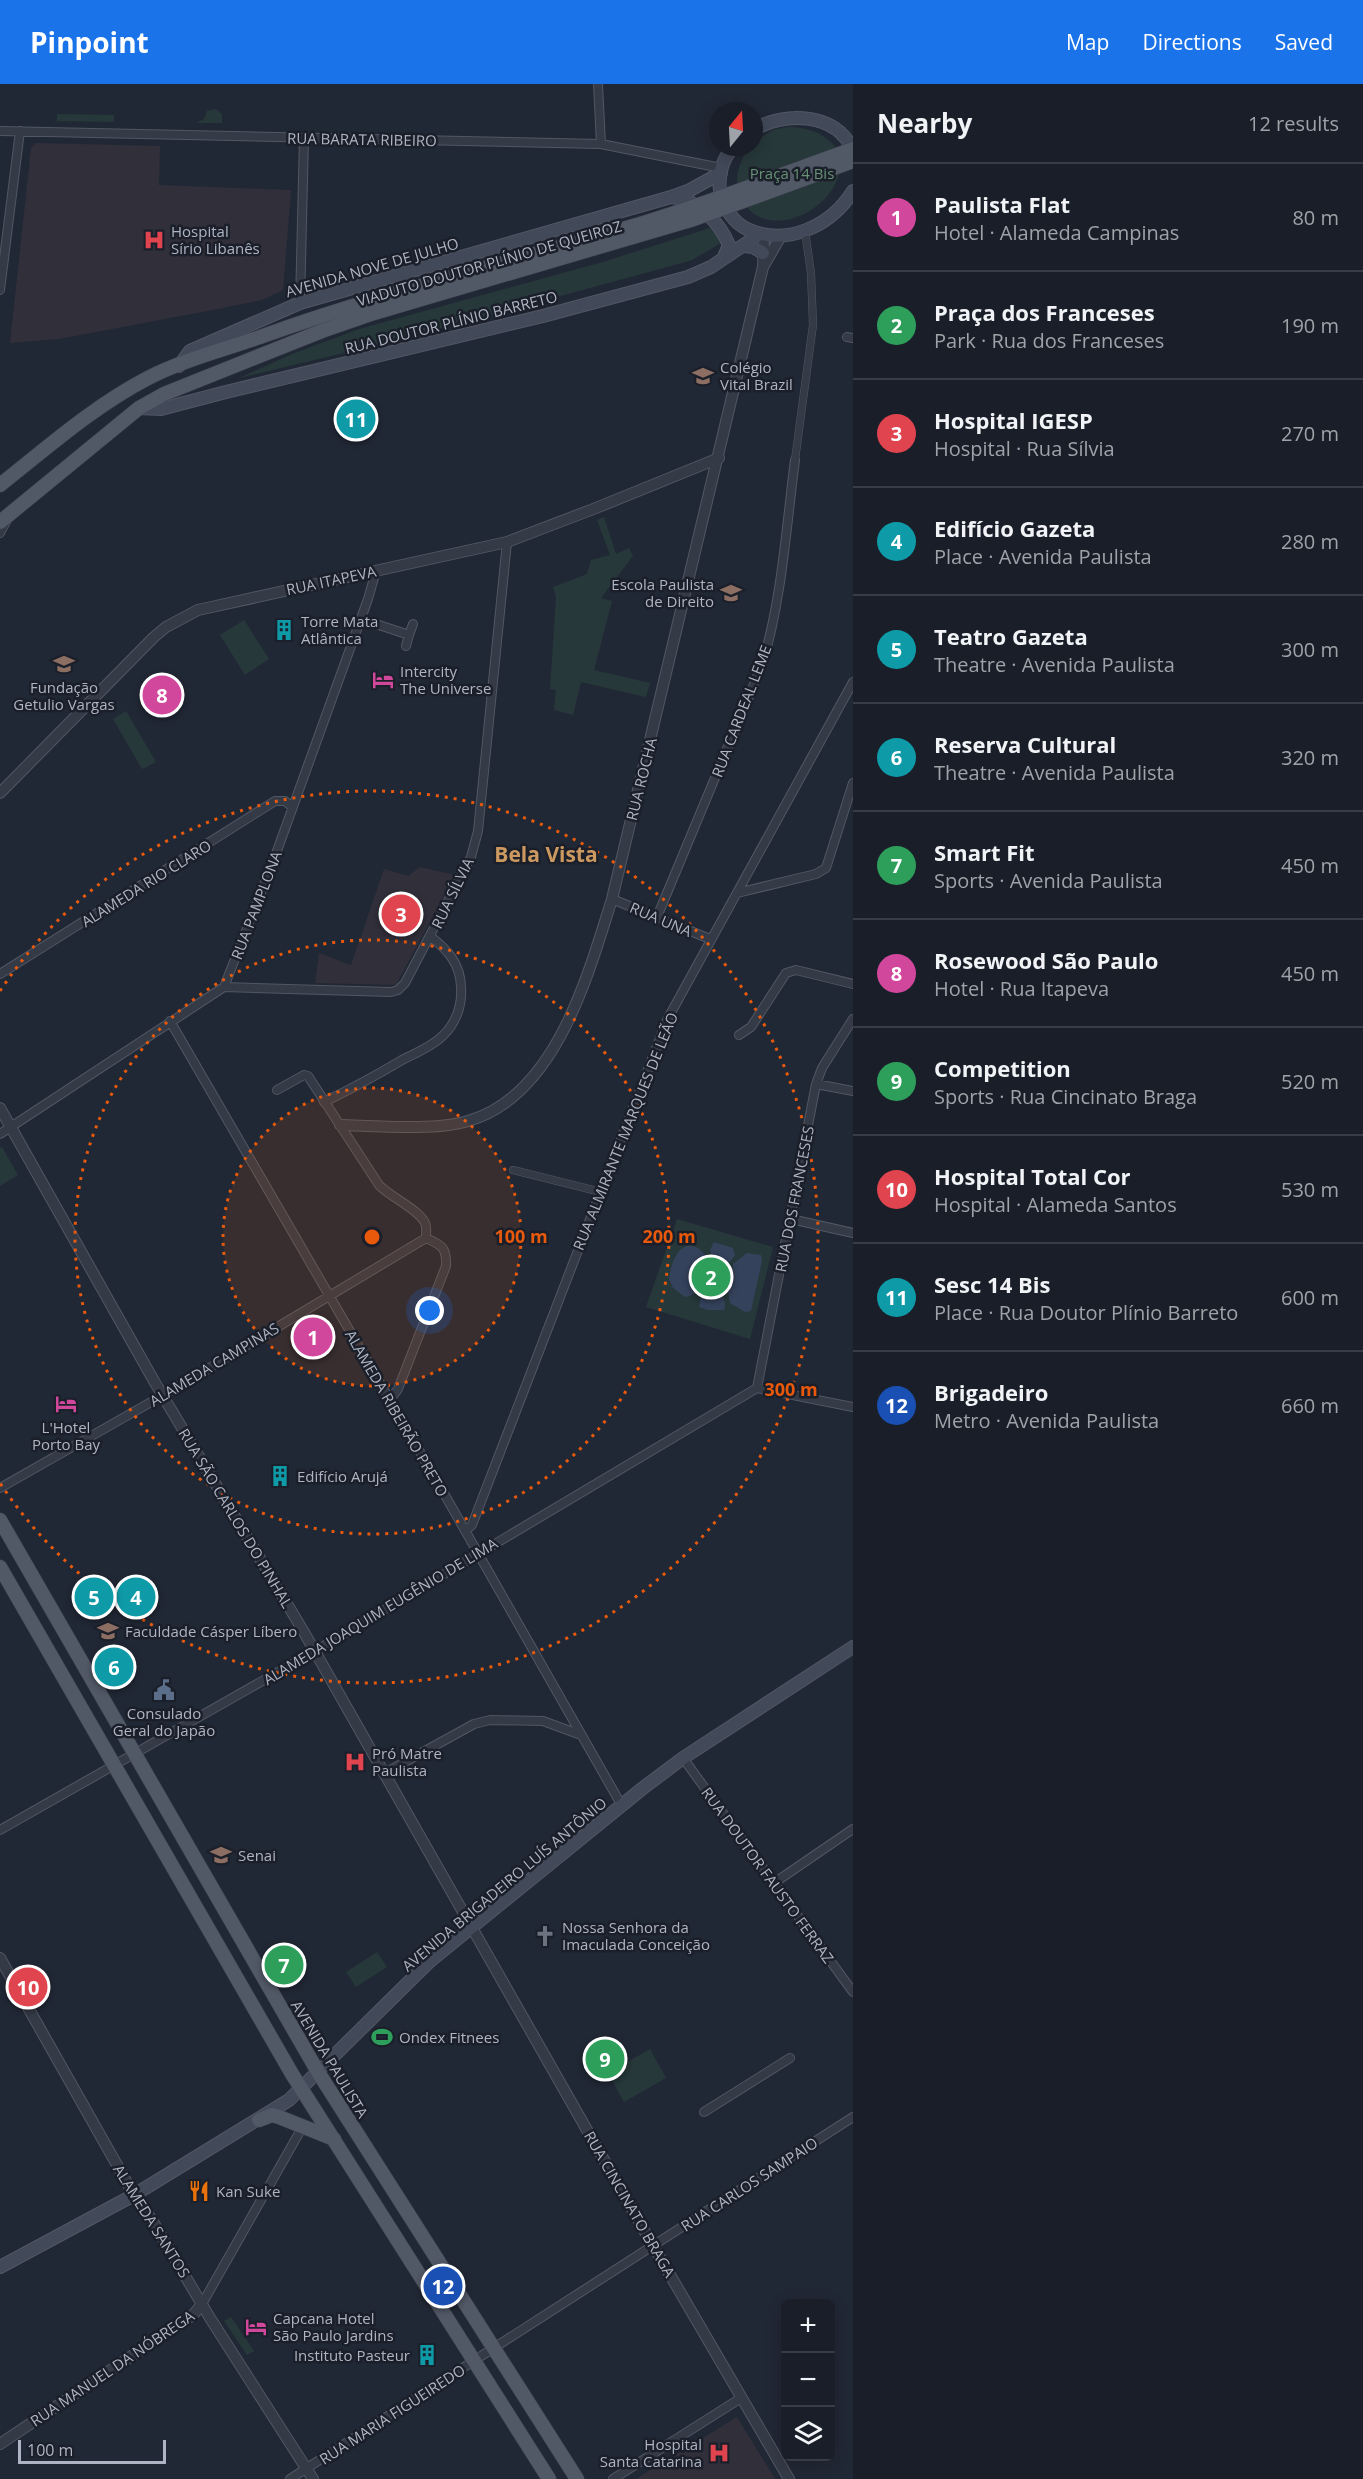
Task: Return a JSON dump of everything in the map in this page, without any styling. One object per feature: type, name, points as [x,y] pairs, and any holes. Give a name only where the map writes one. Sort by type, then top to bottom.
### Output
[{"type":"main road","points":[[763,125],[774,121],[796,118],[817,121],[850,135],[853,149]]},
{"type":"main road","name":"VIADUTO DOUTOR PLÍNIO DE QUEIROZ","points":[[179,366],[322,315],[632,226],[749,188],[853,149]]},
{"type":"main road","points":[[728,156],[721,171],[722,197],[731,216],[741,226],[762,235],[781,236],[805,231],[832,215],[851,197]]},
{"type":"main road","name":"VIADUTO DOUTOR PLÍNIO DE QUEIROZ","points":[[139,408],[164,394],[322,331],[374,313],[694,219],[853,161]]},
{"type":"main road","name":"AVENIDA NOVE DE JULHO","points":[[0,485],[70,428],[147,379],[179,366],[190,351],[300,303],[671,197],[690,190],[721,171]]},
{"type":"main road","points":[[671,197],[694,202],[714,222],[729,244],[724,257]]},
{"type":"main road","name":"RUA DOUTOR PLÍNIO BARRETO","points":[[139,408],[161,409],[554,313],[688,277],[711,267],[762,235]]},
{"type":"main road","points":[[744,246],[753,247],[763,253]]},
{"type":"main road","points":[[5,518],[139,408]]},
{"type":"main road","name":"AVENIDA PAULISTA","points":[[0,1520],[318,2072],[577,2479]]},
{"type":"main road","points":[[0,1567],[301,2088],[549,2479]]},
{"type":"main road","name":"AVENIDA BRIGADEIRO LUÍS ANTÔNIO","points":[[0,2266],[134,2195],[289,2100],[430,1961],[622,1806],[683,1758],[853,1647]]},
{"type":"main road","points":[[259,2120],[272,2115],[334,2139]]},
{"type":"street","points":[[598,84],[601,144]]},
{"type":"street","name":"RUA BARATA RIBEIRO","points":[[0,130],[601,144],[721,171]]},
{"type":"street","points":[[0,290],[20,131]]},
{"type":"street","points":[[300,303],[304,138]]},
{"type":"street","points":[[795,460],[813,325],[811,273],[805,231]]},
{"type":"street","name":"RUA ROCHA","points":[[340,1125],[401,1126],[468,1122],[509,1101],[531,1078],[566,1025],[590,970],[612,899],[763,267],[762,235]]},
{"type":"street","name":"RUA ROCHA","points":[[763,267],[781,236]]},
{"type":"street","name":"RUA ITAPEVA","points":[[0,793],[154,637],[172,623],[198,610],[507,542],[718,458]]},
{"type":"street","name":"RUA CARDEAL LEME","points":[[657,917],[762,665],[775,613],[795,460]]},
{"type":"street","points":[[0,534],[5,518]]},
{"type":"street","name":"RUA SÍLVIA","points":[[224,987],[391,992],[398,990],[405,983],[471,857],[478,831],[507,542]]},
{"type":"street","name":"RUA PAMPLONA","points":[[224,987],[361,619],[376,571]]},
{"type":"street","points":[[361,619],[410,635]]},
{"type":"street","points":[[406,646],[413,624]]},
{"type":"street","name":"RUA ALMIRANTE MARQUES DE LEÃO","points":[[465,1531],[472,1525],[667,1020],[853,682]]},
{"type":"street","points":[[737,893],[816,874],[826,868],[853,783]]},
{"type":"street","name":"ALAMEDA RIO CLARO","points":[[0,974],[275,801],[285,801],[292,807]]},
{"type":"street","name":"RUA UNA","points":[[612,899],[710,939]]},
{"type":"street","points":[[324,1102],[434,1044],[452,1026],[460,1007],[461,980],[453,959],[445,948],[431,937]]},
{"type":"street","points":[[738,1035],[751,1027],[790,970],[853,984]]},
{"type":"street","points":[[0,1134],[224,987]]},
{"type":"street","name":"RUA DOS FRANCESES","points":[[757,1388],[816,1084],[822,1068],[853,1018]]},
{"type":"street","name":"ALAMEDA RIBEIRÃO PRETO","points":[[170,1022],[622,1806]]},
{"type":"street","points":[[277,1090],[306,1075],[379,1185],[387,1194],[421,1217],[426,1224],[426,1238],[442,1245],[447,1254],[446,1266],[398,1389],[389,1401]]},
{"type":"street","points":[[816,1084],[853,1091]]},
{"type":"street","name":"RUA SÃO CARLOS DO PINHAL","points":[[0,1108],[163,1395],[315,1651],[473,1927]]},
{"type":"street","points":[[513,1170],[601,1192]]},
{"type":"street","points":[[791,1219],[853,1233]]},
{"type":"street","name":"ALAMEDA CAMPINAS","points":[[0,1488],[163,1395],[328,1294],[426,1238]]},
{"type":"street","points":[[757,1388],[853,1407]]},
{"type":"street","name":"ALAMEDA JOAQUIM EUGÊNIO DE LIMA","points":[[0,1830],[315,1651],[757,1388]]},
{"type":"street","points":[[385,1773],[474,1724],[490,1720],[543,1721],[581,1735]]},
{"type":"street","name":"RUA DOUTOR FAUSTO FERRAZ","points":[[683,1758],[853,1992]]},
{"type":"street","points":[[774,1883],[853,1829]]},
{"type":"street","name":"RUA CINCINATO BRAGA","points":[[473,1927],[654,2247],[789,2479]]},
{"type":"street","name":"ALAMEDA SANTOS","points":[[0,1958],[134,2195],[152,2220],[202,2304],[313,2479]]},
{"type":"street","points":[[704,2112],[790,2058]]},
{"type":"street","name":"RUA CARLOS SAMPAIO","points":[[494,2349],[853,2117]]},
{"type":"street","name":"RUA MANUEL DA NÓBREGA","points":[[0,2444],[193,2315],[202,2304],[303,2126]]},
{"type":"street","name":"RUA MARIA FIGUEIREDO","points":[[290,2479],[494,2349]]},
{"type":"street","points":[[613,2479],[741,2398]]},
{"type":"shaded area","name":"Hospital Sírio Libanês","points":[[36,143],[160,146],[159,185],[291,190],[283,290],[262,300],[223,308],[59,339],[10,343],[31,148]]},
{"type":"shaded area","points":[[420,867],[455,875],[396,985],[315,983],[319,953],[351,965],[384,869],[408,876]]},
{"type":"shaded area","name":"Hospital Santa Catarina","points":[[737,2417],[775,2479],[636,2479],[644,2474]]},
{"type":"green space","points":[[216,109],[222,114],[222,123],[196,123],[204,119],[207,111]]},
{"type":"green space","points":[[57,114],[114,115],[114,122],[57,121]]},
{"type":"green space","name":"Praça 14 Bis","points":[[788,127],[810,130],[823,136],[839,152],[840,172],[832,190],[819,204],[802,215],[783,220],[765,219],[750,210],[739,192],[737,181],[744,156],[763,156],[763,136],[773,130]]},
{"type":"green space","points":[[710,228],[723,242],[692,260],[410,337],[239,378],[292,354],[359,329],[603,262]]},
{"type":"green space","points":[[604,517],[616,554],[629,548],[633,556],[601,598],[612,601],[594,670],[650,683],[646,697],[581,682],[573,715],[554,710],[556,690],[550,689],[556,597],[553,587],[587,574],[591,560],[610,555],[597,520]]},
{"type":"green space","points":[[244,620],[269,659],[245,675],[220,635]]},
{"type":"green space","points":[[126,711],[156,762],[142,769],[113,719]]},
{"type":"green space","points":[[2,1147],[18,1175],[0,1186],[0,1148]]},
{"type":"green space","points":[[677,1219],[773,1247],[750,1339],[646,1307]]},
{"type":"green space","points":[[377,1952],[387,1967],[356,1987],[346,1972]]},
{"type":"green space","points":[[650,2049],[666,2078],[624,2102],[608,2073]]},
{"type":"green space","points":[[231,2317],[254,2351],[247,2355],[224,2321]]},
{"type":"water","points":[[714,1242],[733,1248],[735,1255],[731,1261],[719,1264],[713,1260],[710,1250]]},
{"type":"water","points":[[690,1245],[706,1255],[707,1261],[699,1290],[685,1297],[673,1288],[669,1279],[677,1254]]},
{"type":"water","points":[[747,1253],[761,1255],[762,1261],[751,1311],[745,1312],[730,1303],[727,1287],[732,1278],[733,1264]]},
{"type":"water","points":[[712,1290],[723,1297],[724,1310],[708,1310],[699,1307],[701,1297]]},
{"type":"place","name":"Hospital Sírio Libanês","points":[[154,240]]},
{"type":"place","name":"Colégio Vital Brazil","points":[[703,376]]},
{"type":"place","name":"Sesc 14 Bis","points":[[356,419]]},
{"type":"place","name":"Escola Paulista de Direito","points":[[731,593]]},
{"type":"place","name":"Torre Mata Atlântica","points":[[284,630]]},
{"type":"place","name":"Fundação Getulio Vargas","points":[[64,664]]},
{"type":"place","name":"Intercity The Universe","points":[[383,680]]},
{"type":"place","name":"Rosewood São Paulo","points":[[162,695]]},
{"type":"place","name":"Hospital IGESP","points":[[401,914]]},
{"type":"place","name":"Praça dos Franceses","points":[[711,1277]]},
{"type":"place","name":"Paulista Flat","points":[[313,1337]]},
{"type":"place","name":"L'Hotel Porto Bay","points":[[66,1404]]},
{"type":"place","name":"Edifício Arujá","points":[[280,1476]]},
{"type":"place","name":"Teatro Gazeta","points":[[94,1597]]},
{"type":"place","name":"Edifício Gazeta","points":[[136,1597]]},
{"type":"place","name":"Faculdade Cásper Líbero","points":[[108,1631]]},
{"type":"place","name":"Reserva Cultural","points":[[114,1667]]},
{"type":"place","name":"Consulado Geral do Japão","points":[[164,1690]]},
{"type":"place","name":"Pró Matre Paulista","points":[[355,1762]]},
{"type":"place","name":"Senai","points":[[221,1855]]},
{"type":"place","name":"Nossa Senhora da Imaculada Conceição","points":[[545,1936]]},
{"type":"place","name":"Smart Fit","points":[[284,1965]]},
{"type":"place","name":"Hospital Total Cor","points":[[28,1987]]},
{"type":"place","name":"Ondex Fitnees","points":[[382,2037]]},
{"type":"place","name":"Competition","points":[[605,2059]]},
{"type":"place","name":"Kan Suke","points":[[199,2191]]},
{"type":"place","name":"Brigadeiro","points":[[443,2286]]},
{"type":"place","name":"Capcana Hotel São Paulo Jardins","points":[[256,2327]]},
{"type":"place","name":"Instituto Pasteur","points":[[427,2355]]},
{"type":"place","name":"Hospital Santa Catarina","points":[[719,2453]]},
{"type":"district","name":"Bela Vista","points":[[546,854]]}]
